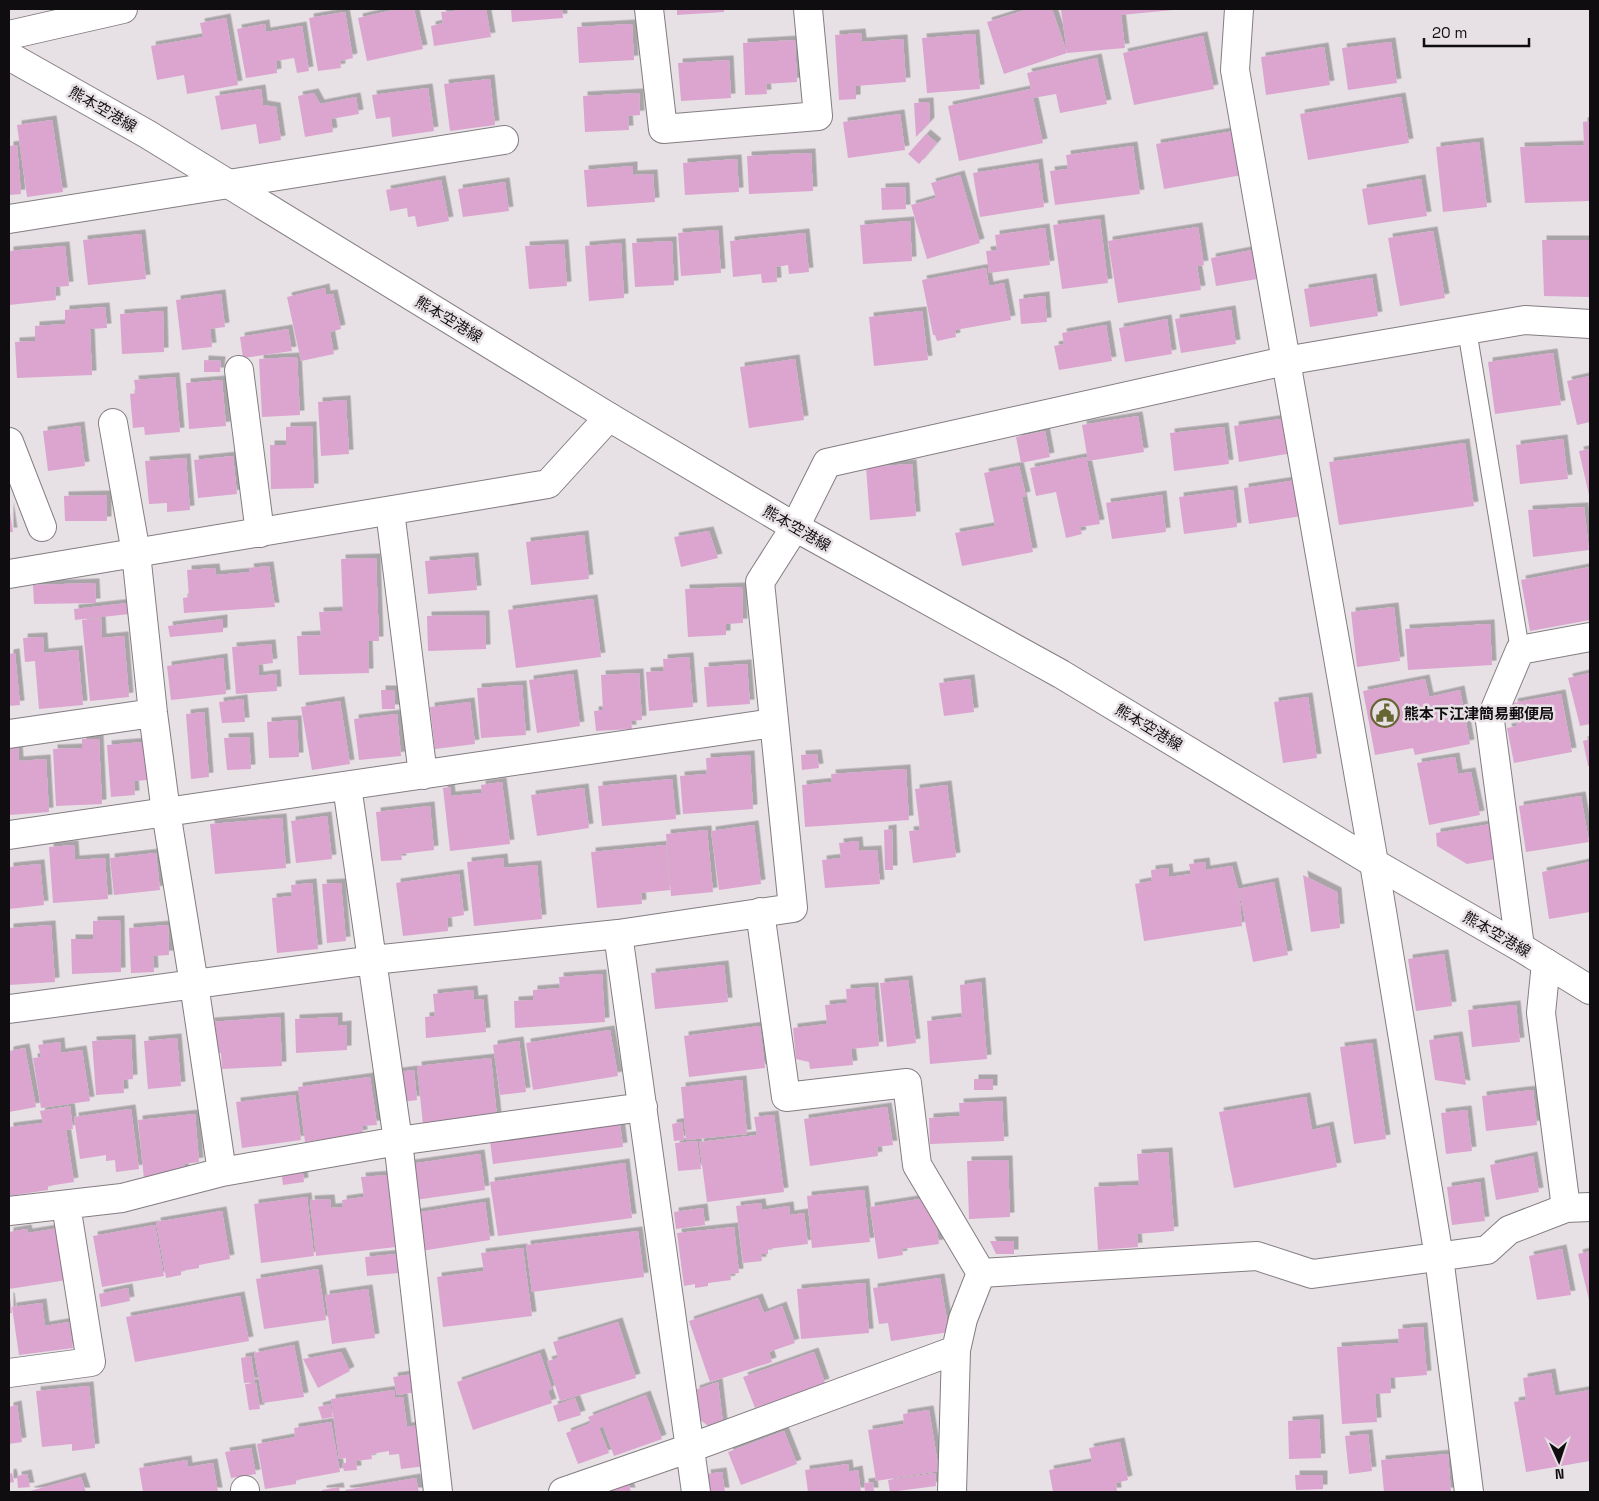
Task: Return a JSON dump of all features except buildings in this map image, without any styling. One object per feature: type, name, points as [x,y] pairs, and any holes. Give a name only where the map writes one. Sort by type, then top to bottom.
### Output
[{"type":"street","points":[[9,35],[123,9]]},
{"type":"street","points":[[649,9],[663,129],[818,116],[814,10]]},
{"type":"street","points":[[1239,9],[1235,70],[1374,864],[1439,1257],[1469,1492]]},
{"type":"street","name":"熊本空港線","points":[[9,56],[147,134],[609,417],[795,527],[1061,674],[1374,864],[1520,946],[1590,990]]},
{"type":"street","points":[[9,219],[504,140]]},
{"type":"street","points":[[9,1009],[373,960],[618,934],[793,908],[760,582],[795,527],[827,463],[1285,361],[1525,320],[1590,324]]},
{"type":"street","points":[[239,370],[260,533]]},
{"type":"street","points":[[9,574],[548,484],[609,417]]},
{"type":"street","points":[[113,423],[136,553],[153,713],[166,812],[222,1172]]},
{"type":"street","points":[[9,442],[42,527]]},
{"type":"street","points":[[390,511],[423,775]]},
{"type":"street","points":[[1520,946],[1490,721],[1520,650],[1590,637]]},
{"type":"street","points":[[9,734],[153,713]]},
{"type":"street","points":[[9,835],[774,723]]},
{"type":"street","points":[[347,786],[398,1142],[438,1492]]},
{"type":"street","points":[[760,912],[786,1097],[907,1083],[916,1165],[981,1273]]},
{"type":"street","points":[[618,934],[696,1492]]},
{"type":"street","points":[[981,1273],[1257,1256],[1312,1274],[1487,1250],[1509,1230],[1578,1207],[1541,1014],[1546,963]]},
{"type":"street","points":[[9,1211],[122,1198],[222,1172],[398,1142],[643,1106]]},
{"type":"street","points":[[9,1373],[91,1362],[66,1205]]},
{"type":"street","points":[[952,1492],[956,1350],[964,1319],[981,1273]]},
{"type":"street","points":[[563,1492],[690,1448],[956,1350]]},
{"type":"lane","points":[[1467,330],[1520,650]]},
{"type":"place","name":"熊本下江津簡易郵便局","points":[[1385,713]]}]
